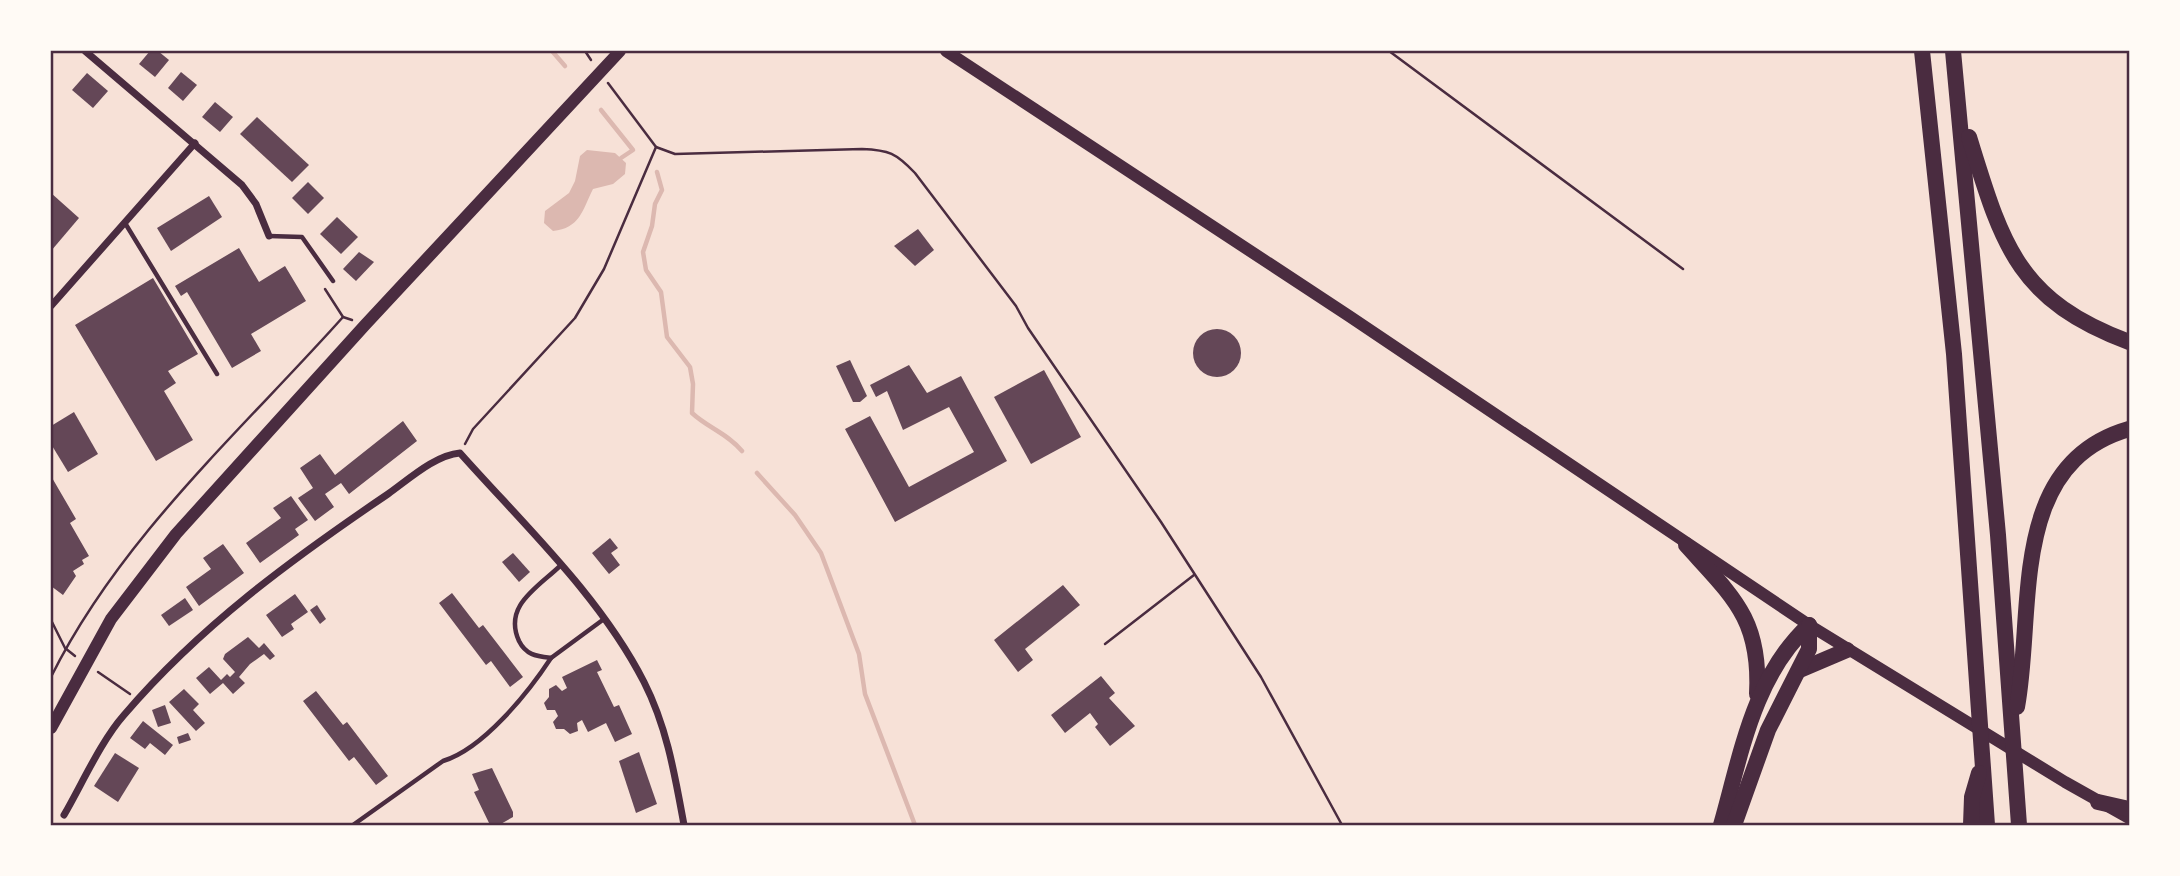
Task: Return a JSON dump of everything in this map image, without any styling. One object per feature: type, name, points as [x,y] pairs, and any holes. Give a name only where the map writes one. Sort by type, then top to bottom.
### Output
[{"type":"highway","points":[[1922,51],[1954,354],[1987,825]]},
{"type":"highway","points":[[1953,51],[1960,108],[2019,825]]},
{"type":"highway","points":[[1960,108],[2003,238],[2018,265],[2038,289],[2075,315],[2129,342]]},
{"type":"highway","points":[[2012,730],[2023,674],[2023,642],[2031,557],[2053,484],[2074,460],[2100,440],[2129,429]]},
{"type":"highway","points":[[1686,545],[1739,603],[1753,633],[1758,676],[1756,704],[1721,825]]},
{"type":"highway","points":[[1756,704],[1789,643],[1809,625]]},
{"type":"highway","points":[[1734,825],[1768,730],[1809,649],[1809,625]]},
{"type":"highway","points":[[1800,670],[1847,650]]},
{"type":"highway","points":[[1971,825],[1972,797],[1982,764]]},
{"type":"highway","points":[[2098,802],[2129,809]]},
{"type":"main road","points":[[51,728],[111,619],[141,577],[365,325],[620,51]]},
{"type":"main road","points":[[946,51],[1349,316],[1686,545],[1847,650],[2064,782],[2129,818]]},
{"type":"street","points":[[85,51],[242,185],[256,204],[268,236]]},
{"type":"street","points":[[51,306],[195,144]]},
{"type":"street","points":[[64,814],[122,716],[233,605],[285,564],[420,472],[449,454],[460,453],[604,619],[645,683],[662,724],[684,825]]},
{"type":"lane","points":[[125,223],[217,374]]},
{"type":"lane","points":[[268,236],[302,237],[333,281]]},
{"type":"lane","points":[[551,658],[531,655],[522,646],[513,626],[516,607],[560,566]]},
{"type":"lane","points":[[353,825],[443,761],[456,757],[494,726],[536,681],[551,658],[604,619]]},
{"type":"path","points":[[1389,51],[1683,269]]},
{"type":"path","points":[[599,72],[656,147],[675,154],[862,149],[883,150],[898,155],[915,173],[1016,306],[1028,328],[1195,575],[1261,677],[1342,825]]},
{"type":"path","points":[[460,453],[473,429],[575,318],[604,269],[656,147]]},
{"type":"path","points":[[324,288],[343,317],[365,325]]},
{"type":"path","points":[[51,677],[65,648],[117,569],[161,516],[343,317]]},
{"type":"path","points":[[1105,643],[1195,575]]},
{"type":"shaded area","points":[[587,150],[615,153],[626,163],[625,174],[613,184],[593,189],[575,222],[553,231],[544,223],[545,211],[569,193],[575,181],[580,156]]},
{"type":"building","points":[[150,51],[158,51],[169,60],[155,77],[139,64]]},
{"type":"building","points":[[181,72],[197,85],[183,101],[168,88]]},
{"type":"building","points":[[87,73],[108,91],[93,108],[72,90]]},
{"type":"building","points":[[215,102],[233,117],[220,132],[202,117]]},
{"type":"building","points":[[257,117],[309,165],[292,182],[240,134]]},
{"type":"building","points":[[308,182],[324,198],[308,214],[292,198]]},
{"type":"building","points":[[51,193],[79,218],[51,251]]},
{"type":"building","points":[[209,196],[222,217],[171,251],[157,228]]},
{"type":"building","points":[[337,217],[358,237],[341,254],[320,234]]},
{"type":"building","points":[[918,229],[934,250],[915,266],[894,246]]},
{"type":"building","points":[[239,248],[259,282],[285,266],[306,301],[251,334],[261,351],[232,368],[187,292],[181,296],[175,286]]},
{"type":"building","points":[[359,252],[374,262],[356,281],[343,269]]},
{"type":"building","points":[[153,278],[198,354],[168,371],[176,383],[164,391],[193,440],[156,461],[75,325]]},
{"type":"building","points":[[1217,329],[1234,336],[1241,353],[1234,370],[1217,377],[1200,370],[1193,353],[1200,336]]},
{"type":"building","points":[[850,360],[867,396],[860,402],[853,402],[836,366]]},
{"type":"building","points":[[909,365],[927,393],[961,376],[1007,461],[895,522],[845,429],[870,416],[909,487],[974,452],[949,407],[903,430],[887,391],[876,397],[870,385]]},
{"type":"building","points":[[1044,370],[1081,437],[1031,464],[994,397]]},
{"type":"building","points":[[74,412],[98,454],[68,472],[51,444],[51,426]]},
{"type":"building","points":[[403,421],[417,441],[349,494],[341,483],[325,494],[334,507],[315,521],[298,498],[313,488],[300,468],[320,454],[335,475]]},
{"type":"building","points":[[51,476],[76,519],[70,523],[89,556],[82,560],[84,564],[73,571],[76,576],[63,595],[51,586]]},
{"type":"building","points":[[291,496],[308,520],[295,529],[299,535],[260,563],[246,543],[281,518],[273,508]]},
{"type":"building","points":[[610,538],[618,548],[611,553],[620,565],[609,574],[592,553]]},
{"type":"building","points":[[223,544],[244,573],[199,606],[186,587],[211,569],[203,558]]},
{"type":"building","points":[[513,553],[530,572],[519,582],[502,562]]},
{"type":"building","points":[[1063,585],[1080,605],[1025,649],[1033,660],[1018,672],[994,640]]},
{"type":"building","points":[[452,593],[479,628],[483,625],[523,677],[510,687],[491,661],[486,665],[439,603]]},
{"type":"building","points":[[295,594],[308,612],[291,624],[294,629],[282,637],[266,615]]},
{"type":"building","points":[[185,598],[193,610],[169,626],[161,615]]},
{"type":"building","points":[[317,605],[326,619],[320,624],[310,610]]},
{"type":"building","points":[[248,637],[259,648],[264,643],[275,656],[270,660],[264,654],[250,664],[239,677],[245,683],[233,694],[223,683],[210,694],[196,678],[209,667],[221,680],[227,674],[230,677],[235,672],[223,659],[225,654]]},
{"type":"building","points":[[597,660],[602,670],[597,672],[614,707],[619,705],[632,734],[615,742],[606,723],[588,732],[582,720],[577,723],[578,731],[570,734],[564,729],[556,729],[553,722],[558,716],[555,710],[547,710],[544,703],[549,697],[549,689],[556,685],[562,691],[567,688],[562,677]]},
{"type":"building","points":[[1101,676],[1115,693],[1109,698],[1135,726],[1110,746],[1095,727],[1098,724],[1090,713],[1065,733],[1051,715]]},
{"type":"building","points":[[184,689],[199,704],[193,710],[205,723],[196,731],[169,702]]},
{"type":"building","points":[[316,691],[343,725],[347,722],[388,776],[376,785],[354,757],[349,761],[303,701]]},
{"type":"building","points":[[165,705],[171,723],[158,727],[152,710]]},
{"type":"building","points":[[143,721],[173,745],[165,755],[150,743],[145,749],[130,738]]},
{"type":"building","points":[[188,733],[191,740],[179,744],[177,737]]},
{"type":"building","points":[[639,752],[657,804],[636,813],[619,761]]},
{"type":"building","points":[[115,753],[139,768],[118,802],[94,786]]},
{"type":"building","points":[[492,768],[513,812],[513,817],[499,825],[490,825],[474,792],[479,790],[472,774]]},
{"type":"waterway","points":[[552,51],[565,66]]},
{"type":"waterway","points":[[601,110],[633,150],[621,158]]},
{"type":"waterway","points":[[657,172],[662,190],[655,204],[652,226],[643,252],[646,270],[661,292],[667,337],[690,367],[693,384],[692,413],[742,451]]},
{"type":"waterway","points":[[757,473],[795,515],[821,553],[859,654],[865,694],[915,825]]}]
